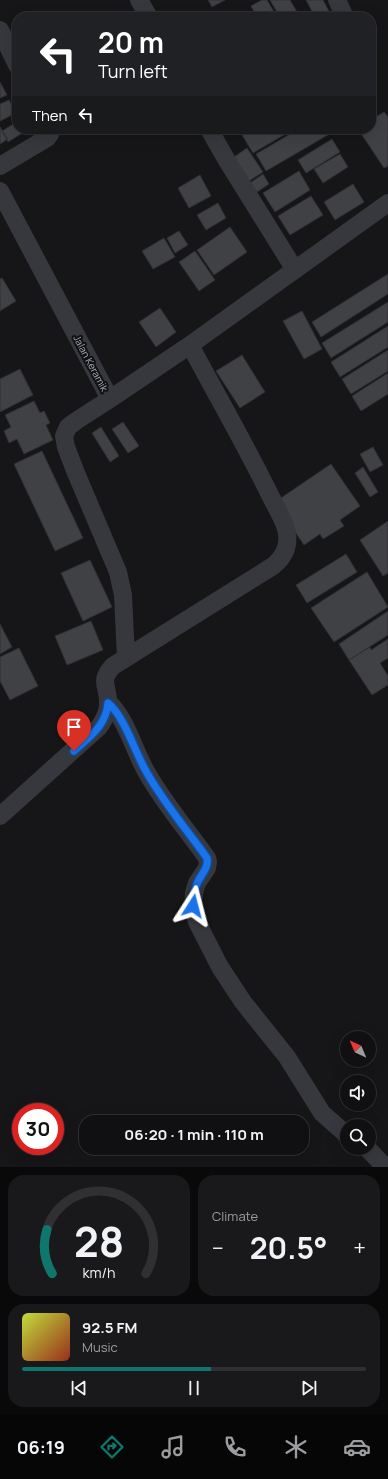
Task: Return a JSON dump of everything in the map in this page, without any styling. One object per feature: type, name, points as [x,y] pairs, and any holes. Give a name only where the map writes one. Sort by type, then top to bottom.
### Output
[{"type":"street","points":[[140,0],[146,12]]},
{"type":"street","points":[[337,0],[343,12]]},
{"type":"street","points":[[0,30],[12,55]]},
{"type":"street","points":[[0,166],[47,138],[50,134]]},
{"type":"street","points":[[212,134],[295,270]]},
{"type":"street","name":"Jalan Keramik","points":[[0,191],[110,399],[190,345],[388,203]]},
{"type":"street","points":[[0,816],[63,761],[99,727],[104,719],[108,703],[105,676],[113,666],[273,566],[280,560],[285,552],[287,533],[280,516],[255,464],[190,345]]},
{"type":"street","points":[[110,399],[76,420],[68,428],[64,436],[71,460],[118,572],[123,595],[126,658]]},
{"type":"street","points":[[108,703],[114,708],[121,720],[146,772],[207,858],[207,868],[197,883],[194,893],[193,906],[197,922],[220,967],[242,1002],[287,1057],[322,1113],[340,1129]]},
{"type":"street","points":[[374,1155],[385,1167]]},
{"type":"building","points":[[208,0],[225,0],[212,7]]},
{"type":"building","points":[[262,0],[267,0],[274,12],[254,12],[251,6]]},
{"type":"building","points":[[270,0],[290,0],[297,12],[277,12]]},
{"type":"building","points":[[306,0],[323,0],[329,12],[312,12]]},
{"type":"building","points":[[0,82],[7,95],[0,98]]},
{"type":"building","points":[[9,100],[12,106],[12,115],[0,121],[0,104]]},
{"type":"building","points":[[384,112],[388,117],[388,166],[384,168],[361,134],[376,134],[376,117]]},
{"type":"building","points":[[12,125],[12,134],[21,134],[8,142],[2,131]]},
{"type":"building","points":[[0,127],[8,139],[0,144]]},
{"type":"building","points":[[241,134],[285,134],[253,153]]},
{"type":"building","points":[[290,134],[329,134],[266,171],[256,154]]},
{"type":"building","points":[[332,139],[340,152],[306,173],[298,160]]},
{"type":"building","points":[[247,148],[263,172],[243,185],[234,157]]},
{"type":"building","points":[[340,154],[348,167],[323,183],[314,169]]},
{"type":"building","points":[[299,171],[310,190],[275,212],[263,193]]},
{"type":"building","points":[[263,174],[269,184],[257,192],[250,183]]},
{"type":"building","points":[[200,175],[211,196],[189,208],[178,188]]},
{"type":"building","points":[[353,184],[364,202],[335,220],[324,202]]},
{"type":"building","points":[[311,196],[323,215],[290,235],[278,216]]},
{"type":"building","points":[[218,203],[226,218],[206,230],[197,215]]},
{"type":"building","points":[[230,227],[247,252],[214,275],[197,250]]},
{"type":"building","points":[[179,231],[188,245],[175,253],[167,238]]},
{"type":"building","points":[[164,238],[175,257],[153,269],[142,251]]},
{"type":"building","points":[[195,251],[215,280],[199,291],[179,262]]},
{"type":"building","points":[[388,274],[388,294],[321,337],[312,322]]},
{"type":"building","points":[[2,278],[16,301],[0,311],[0,279]]},
{"type":"building","points":[[388,302],[388,322],[331,358],[322,343]]},
{"type":"building","points":[[160,308],[176,332],[156,347],[139,322]]},
{"type":"building","points":[[302,311],[322,349],[304,359],[283,321]]},
{"type":"building","points":[[388,326],[388,347],[340,377],[331,362]]},
{"type":"building","points":[[388,350],[388,371],[351,394],[342,379]]},
{"type":"building","points":[[242,355],[265,392],[240,408],[216,371]]},
{"type":"building","points":[[20,369],[33,395],[0,412],[0,379]]},
{"type":"building","points":[[388,373],[388,394],[361,411],[352,396]]},
{"type":"building","points":[[34,401],[40,413],[44,411],[50,423],[46,425],[53,440],[24,454],[17,439],[9,443],[4,431],[11,427],[5,415]]},
{"type":"building","points":[[123,422],[139,446],[128,453],[112,429]]},
{"type":"building","points":[[101,427],[119,456],[110,462],[92,433]]},
{"type":"building","points":[[373,447],[383,465],[370,472],[360,454]]},
{"type":"building","points":[[42,451],[83,538],[55,551],[14,464]]},
{"type":"building","points":[[331,464],[360,506],[340,520],[344,526],[323,539],[320,534],[304,545],[275,502]]},
{"type":"building","points":[[363,467],[378,492],[370,497],[355,473]]},
{"type":"building","points":[[388,521],[388,573],[383,576],[360,540]]},
{"type":"building","points":[[346,554],[357,572],[307,603],[296,585]]},
{"type":"building","points":[[90,560],[112,607],[83,621],[61,573]]},
{"type":"building","points":[[367,572],[388,607],[334,642],[311,608]]},
{"type":"building","points":[[388,611],[388,635],[349,660],[339,644]]},
{"type":"building","points":[[91,621],[103,650],[67,665],[55,636]]},
{"type":"building","points":[[0,624],[12,647],[0,654]]},
{"type":"building","points":[[388,639],[388,658],[380,663],[388,676],[388,685],[372,695],[349,660],[370,647],[371,650]]},
{"type":"building","points":[[19,648],[38,686],[10,700],[0,681],[0,657]]},
{"type":"route","points":[[74,751],[99,727],[107,711],[108,703],[111,704],[121,720],[146,772],[160,794],[207,858],[207,868],[197,883],[194,893],[193,906]]}]
